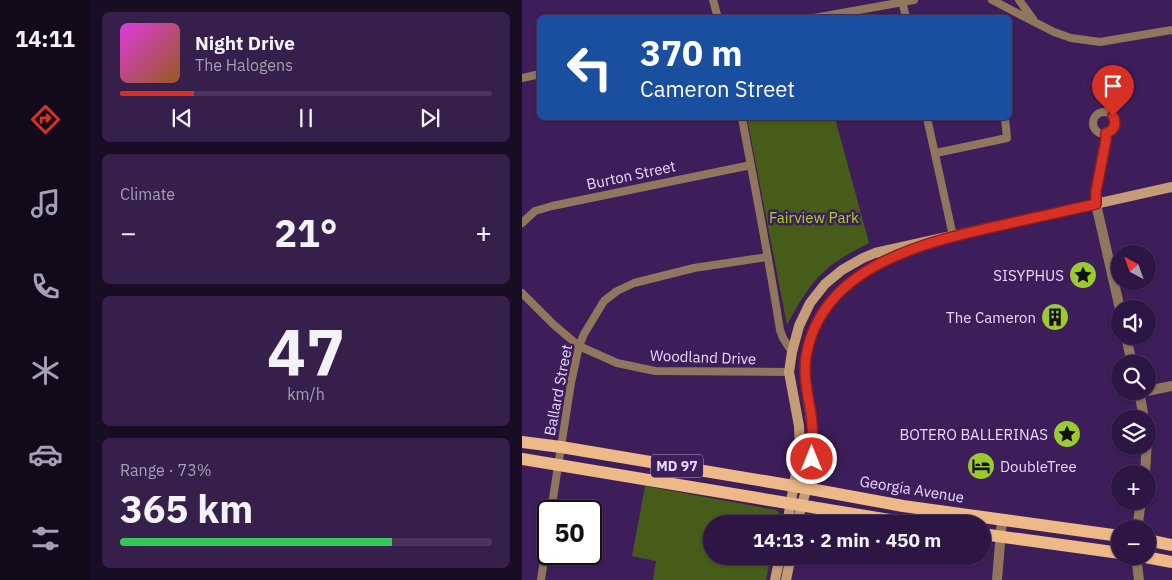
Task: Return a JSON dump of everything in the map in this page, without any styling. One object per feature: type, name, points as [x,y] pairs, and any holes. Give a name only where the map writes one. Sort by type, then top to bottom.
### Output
[{"type":"main road","points":[[791,515],[800,487],[800,434],[789,372],[799,326],[810,303],[825,284],[842,270],[875,253],[1172,187]]},
{"type":"main road","points":[[800,487],[812,473],[813,446],[805,374],[806,358],[810,340],[824,310],[841,290],[871,269],[898,255],[953,236]]},
{"type":"main road","name":"Georgia Avenue","points":[[522,442],[800,487],[903,506],[1111,535]]},
{"type":"main road","name":"MD 97","points":[[522,459],[861,515]]},
{"type":"main road","points":[[796,504],[797,515]]},
{"type":"main road","points":[[991,535],[1111,553]]},
{"type":"main road","points":[[1156,542],[1172,545]]},
{"type":"main road","points":[[1156,559],[1172,562]]},
{"type":"main road","points":[[775,580],[778,565]]},
{"type":"main road","points":[[786,580],[789,565]]},
{"type":"street","points":[[713,0],[717,15]]},
{"type":"street","points":[[830,15],[914,0]]},
{"type":"street","points":[[992,0],[1054,32],[1071,38],[1100,42],[1172,30]]},
{"type":"street","points":[[1019,0],[1034,21]]},
{"type":"street","points":[[903,1],[905,15]]},
{"type":"street","points":[[522,78],[537,75]]},
{"type":"street","points":[[742,120],[760,209],[780,330],[792,352]]},
{"type":"street","points":[[928,120],[953,236]]},
{"type":"street","points":[[936,153],[1007,138],[1005,120]]},
{"type":"street","points":[[1106,133],[1096,191],[1096,204],[1118,300]]},
{"type":"street","name":"Burton Street","points":[[522,223],[535,211],[552,206],[751,165]]},
{"type":"street","name":"Ballard Street","points":[[553,500],[579,346],[604,300],[634,283],[694,268],[767,257]]},
{"type":"street","name":"Woodland Drive","points":[[522,292],[579,346],[617,363],[655,371],[789,372]]},
{"type":"street","points":[[1156,389],[1172,386]]},
{"type":"street","points":[[997,580],[1002,519]]},
{"type":"street","points":[[540,580],[542,565]]},
{"type":"street","points":[[1137,565],[1139,580]]},
{"type":"green space","name":"Fairview Park","points":[[747,120],[836,120],[869,243],[840,259],[811,285],[787,325]]},
{"type":"green space","points":[[645,486],[779,512],[779,515],[703,515],[703,565],[769,565],[766,580],[653,580],[656,561],[632,556]]},
{"type":"place","name":"SISYPHUS","points":[[1083,275]]},
{"type":"place","name":"The Cameron","points":[[1055,317]]},
{"type":"place","name":"BOTERO BALLERINAS","points":[[1067,434]]},
{"type":"place","name":"DoubleTree","points":[[981,466]]},
{"type":"route","points":[[812,459],[811,416],[805,374],[806,358],[815,327],[830,302],[856,278],[898,255],[924,245],[961,234],[1096,204],[1096,191],[1106,133],[1110,132],[1114,127],[1115,120],[1113,116]]}]
